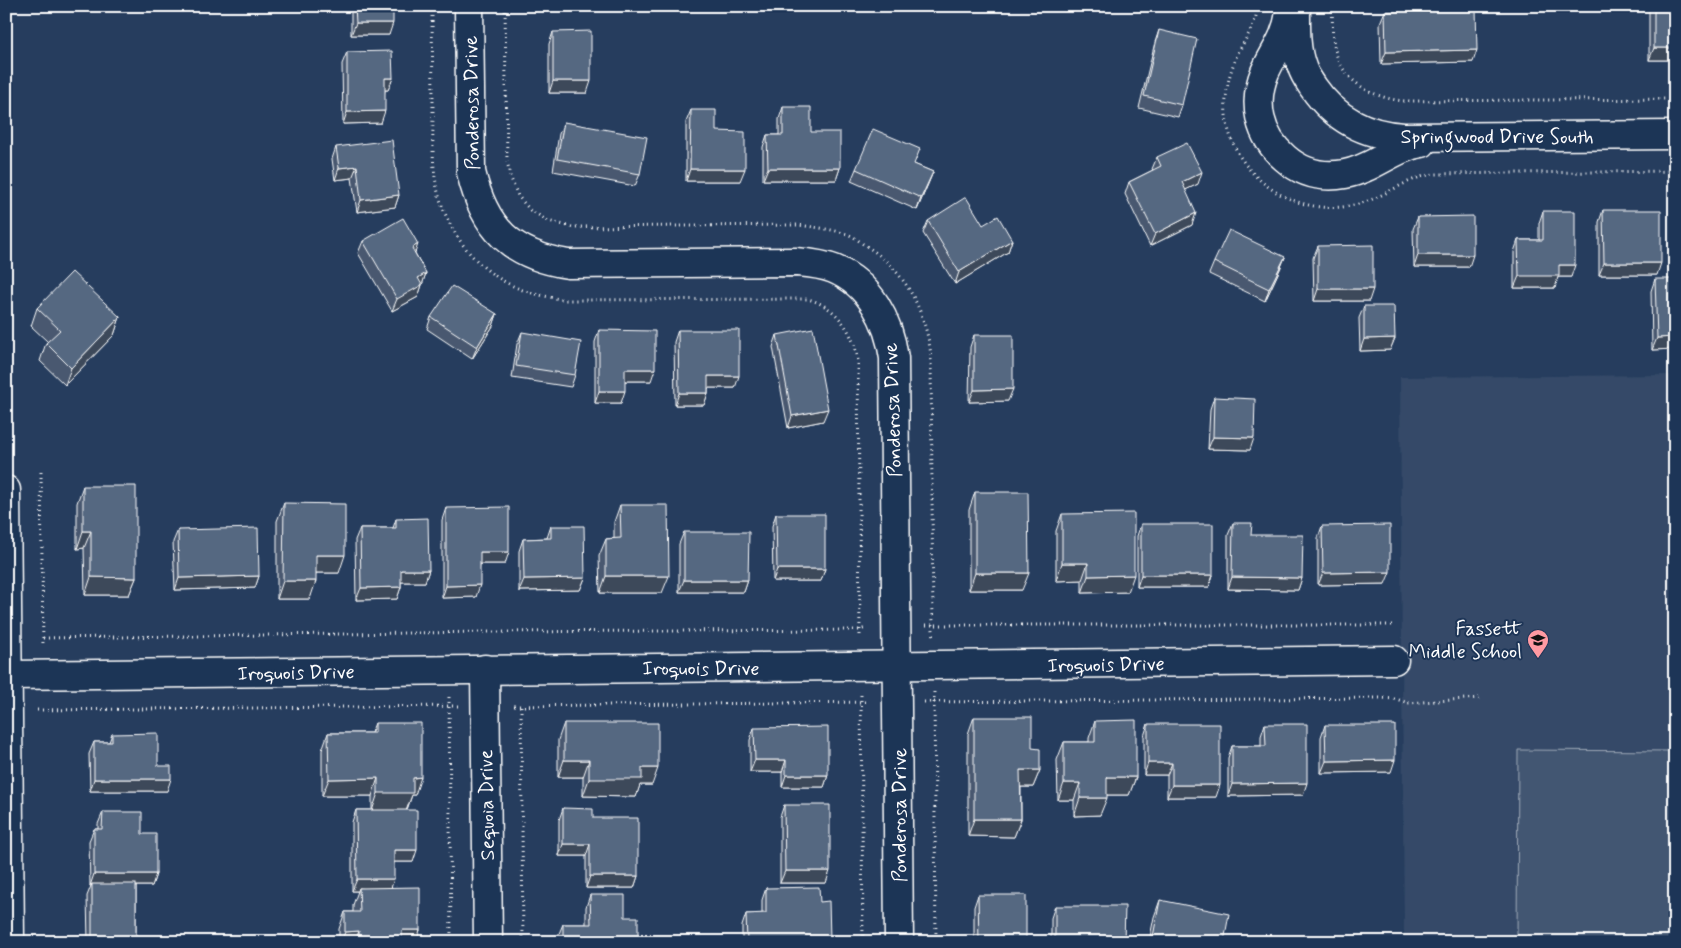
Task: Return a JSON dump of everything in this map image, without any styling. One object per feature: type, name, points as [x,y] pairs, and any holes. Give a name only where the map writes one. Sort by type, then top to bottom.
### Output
[{"type":"street","name":"Ponderosa Drive","points":[[469,6],[471,172],[479,200],[486,215],[499,231],[514,244],[534,256],[568,264],[796,262],[814,264],[834,269],[852,280],[877,306],[892,342],[894,358],[899,942]]},
{"type":"street","points":[[1292,6],[1283,39],[1269,64],[1262,82],[1258,101],[1264,133],[1275,149],[1289,162],[1299,168],[1320,175],[1345,174],[1366,167],[1396,150],[1414,144],[1456,137]]},
{"type":"street","name":"Springwood Drive South","points":[[1296,6],[1296,30],[1302,68],[1321,98],[1335,112],[1351,123],[1368,131],[1386,136],[1456,137],[1675,135]]},
{"type":"street","points":[[6,490],[10,942]]},
{"type":"street","name":"Iroquois Drive","points":[[9,675],[485,669],[898,667],[1394,660]]},
{"type":"street","name":"Sequoia Drive","points":[[485,669],[488,942]]},
{"type":"path","points":[[432,6],[435,179],[448,221],[455,234],[472,256],[493,274],[521,290],[565,300],[808,299],[819,302],[830,309],[847,327],[853,339],[858,360],[863,942]]},
{"type":"path","points":[[505,6],[508,166],[518,196],[535,214],[548,222],[572,227],[797,225],[821,227],[849,235],[875,251],[908,286],[921,312],[928,334],[931,355],[936,942]]},
{"type":"path","points":[[1332,6],[1336,55],[1358,85],[1381,98],[1405,101],[1675,98]]},
{"type":"path","points":[[1446,174],[1675,171]]},
{"type":"path","points":[[41,472],[44,710]]},
{"type":"path","points":[[43,638],[859,630],[897,625],[1394,625]]},
{"type":"path","points":[[450,633],[448,706],[451,942]]},
{"type":"path","points":[[523,942],[521,706],[1379,698],[1396,699],[1408,703],[1480,698]]},
{"type":"path","points":[[9,711],[448,706]]},
{"type":"shaded area","name":"Fassett Middle School","points":[[1675,375],[1675,942],[1404,942],[1400,377]]},
{"type":"shaded area","points":[[1518,750],[1675,751],[1675,942],[1517,942]]},
{"type":"building","points":[[355,6],[393,6],[393,23],[356,23]]},
{"type":"building","points":[[1654,6],[1675,6],[1675,48],[1654,48]]},
{"type":"building","points":[[1476,9],[1477,50],[1386,52],[1385,11]]},
{"type":"building","points":[[1159,30],[1197,39],[1182,105],[1144,96]]},
{"type":"building","points":[[591,31],[591,81],[553,81],[553,32]]},
{"type":"building","points":[[392,51],[393,78],[385,78],[385,111],[347,112],[347,52]]},
{"type":"building","points":[[783,107],[811,107],[811,132],[840,132],[840,168],[768,168],[767,135],[783,135]]},
{"type":"building","points":[[691,110],[716,110],[716,131],[745,132],[745,169],[690,169]]},
{"type":"building","points":[[564,122],[647,137],[640,174],[557,159]]},
{"type":"building","points":[[873,129],[920,149],[914,164],[933,172],[921,198],[856,169]]},
{"type":"building","points":[[392,140],[399,195],[361,200],[357,166],[339,168],[336,147]]},
{"type":"building","points":[[1187,143],[1202,172],[1182,182],[1196,213],[1155,234],[1129,182],[1161,166],[1157,157]]},
{"type":"building","points":[[966,197],[983,225],[998,216],[1012,240],[959,272],[928,221]]},
{"type":"building","points":[[1603,210],[1661,210],[1661,263],[1604,263]]},
{"type":"building","points":[[1543,211],[1575,211],[1575,265],[1559,265],[1559,276],[1519,276],[1518,240],[1543,240]]},
{"type":"building","points":[[1473,216],[1473,255],[1418,255],[1418,217]]},
{"type":"building","points":[[403,218],[418,244],[412,248],[426,273],[418,278],[422,285],[397,299],[363,241]]},
{"type":"building","points":[[1229,230],[1285,257],[1269,289],[1214,262]]},
{"type":"building","points":[[1373,245],[1373,289],[1318,289],[1318,246]]},
{"type":"building","points":[[72,272],[120,317],[71,368],[46,343],[60,330],[37,308]]},
{"type":"building","points":[[1655,279],[1675,279],[1675,337],[1657,338]]},
{"type":"building","points":[[452,286],[497,314],[477,347],[431,317]]},
{"type":"building","points":[[1364,306],[1394,306],[1395,338],[1364,339]]},
{"type":"building","points":[[813,328],[828,409],[792,416],[777,335]]},
{"type":"building","points":[[599,330],[655,331],[655,369],[625,369],[625,391],[599,391]]},
{"type":"building","points":[[678,330],[739,330],[739,376],[708,376],[708,393],[679,393]]},
{"type":"building","points":[[522,332],[581,342],[575,375],[516,366]]},
{"type":"building","points":[[974,335],[1013,335],[1013,389],[974,390]]},
{"type":"building","points":[[1214,397],[1255,399],[1254,438],[1213,437]]},
{"type":"building","points":[[83,486],[136,486],[136,578],[91,577],[91,531],[83,531]]},
{"type":"building","points":[[975,492],[1028,492],[1029,573],[975,573]]},
{"type":"building","points":[[284,503],[345,504],[345,555],[316,555],[316,581],[283,581]]},
{"type":"building","points":[[620,505],[668,505],[669,576],[606,576],[606,539],[621,538]]},
{"type":"building","points":[[509,507],[509,552],[480,552],[480,585],[446,586],[446,508]]},
{"type":"building","points":[[1134,513],[1134,575],[1088,576],[1088,563],[1062,563],[1062,514]]},
{"type":"building","points":[[776,514],[825,514],[825,569],[777,569]]},
{"type":"building","points":[[428,518],[429,570],[401,570],[401,587],[361,588],[360,528],[396,528],[396,519]]},
{"type":"building","points":[[1233,523],[1252,523],[1251,535],[1303,535],[1302,578],[1232,577]]},
{"type":"building","points":[[1141,524],[1213,524],[1213,575],[1141,575]]},
{"type":"building","points":[[1390,525],[1390,572],[1323,573],[1322,526]]},
{"type":"building","points":[[551,526],[584,526],[585,578],[524,579],[523,539],[551,538]]},
{"type":"building","points":[[258,528],[259,576],[179,578],[178,530]]},
{"type":"building","points":[[684,532],[749,532],[748,580],[684,580]]},
{"type":"building","points":[[974,717],[1032,717],[1032,748],[1040,749],[1040,770],[1020,770],[1021,819],[974,819]]},
{"type":"building","points":[[1136,720],[1136,777],[1107,777],[1107,798],[1080,798],[1080,783],[1064,783],[1064,742],[1095,742],[1095,721]]},
{"type":"building","points":[[375,723],[421,723],[421,777],[413,778],[413,793],[378,793],[378,778],[329,779],[328,733],[375,733]]},
{"type":"building","points":[[564,723],[658,723],[658,768],[642,768],[642,779],[589,779],[589,760],[564,760]]},
{"type":"building","points":[[1148,724],[1220,724],[1220,785],[1172,785],[1172,763],[1148,763]]},
{"type":"building","points":[[1265,724],[1307,724],[1307,783],[1232,784],[1232,746],[1266,746]]},
{"type":"building","points":[[1325,725],[1395,725],[1395,760],[1326,761]]},
{"type":"building","points":[[828,727],[828,775],[786,775],[786,760],[755,760],[754,728]]},
{"type":"building","points":[[158,733],[158,766],[171,766],[171,779],[94,779],[94,742],[112,742],[112,734]]},
{"type":"building","points":[[784,805],[830,805],[830,871],[785,871]]},
{"type":"building","points":[[563,808],[593,809],[593,818],[638,818],[638,876],[590,876],[590,844],[563,844]]},
{"type":"building","points":[[356,810],[417,810],[417,850],[394,850],[394,879],[357,879]]},
{"type":"building","points":[[103,812],[142,812],[142,834],[156,834],[156,874],[94,874],[94,829],[102,829]]},
{"type":"building","points":[[92,884],[136,884],[136,942],[92,942]]},
{"type":"building","points":[[420,887],[420,930],[402,930],[402,942],[359,942],[359,931],[345,932],[345,912],[360,912],[359,888]]},
{"type":"building","points":[[819,887],[820,902],[829,901],[830,939],[747,941],[746,914],[766,913],[766,888]]},
{"type":"building","points":[[590,895],[625,895],[625,917],[638,917],[638,942],[563,942],[563,924],[591,924]]},
{"type":"building","points":[[978,895],[1026,895],[1026,942],[979,942]]},
{"type":"building","points":[[1160,900],[1229,914],[1224,942],[1152,942]]},
{"type":"building","points":[[1055,906],[1125,906],[1124,942],[1055,942]]},
{"type":"place","name":"Fassett Middle School","points":[[1538,659]]}]
